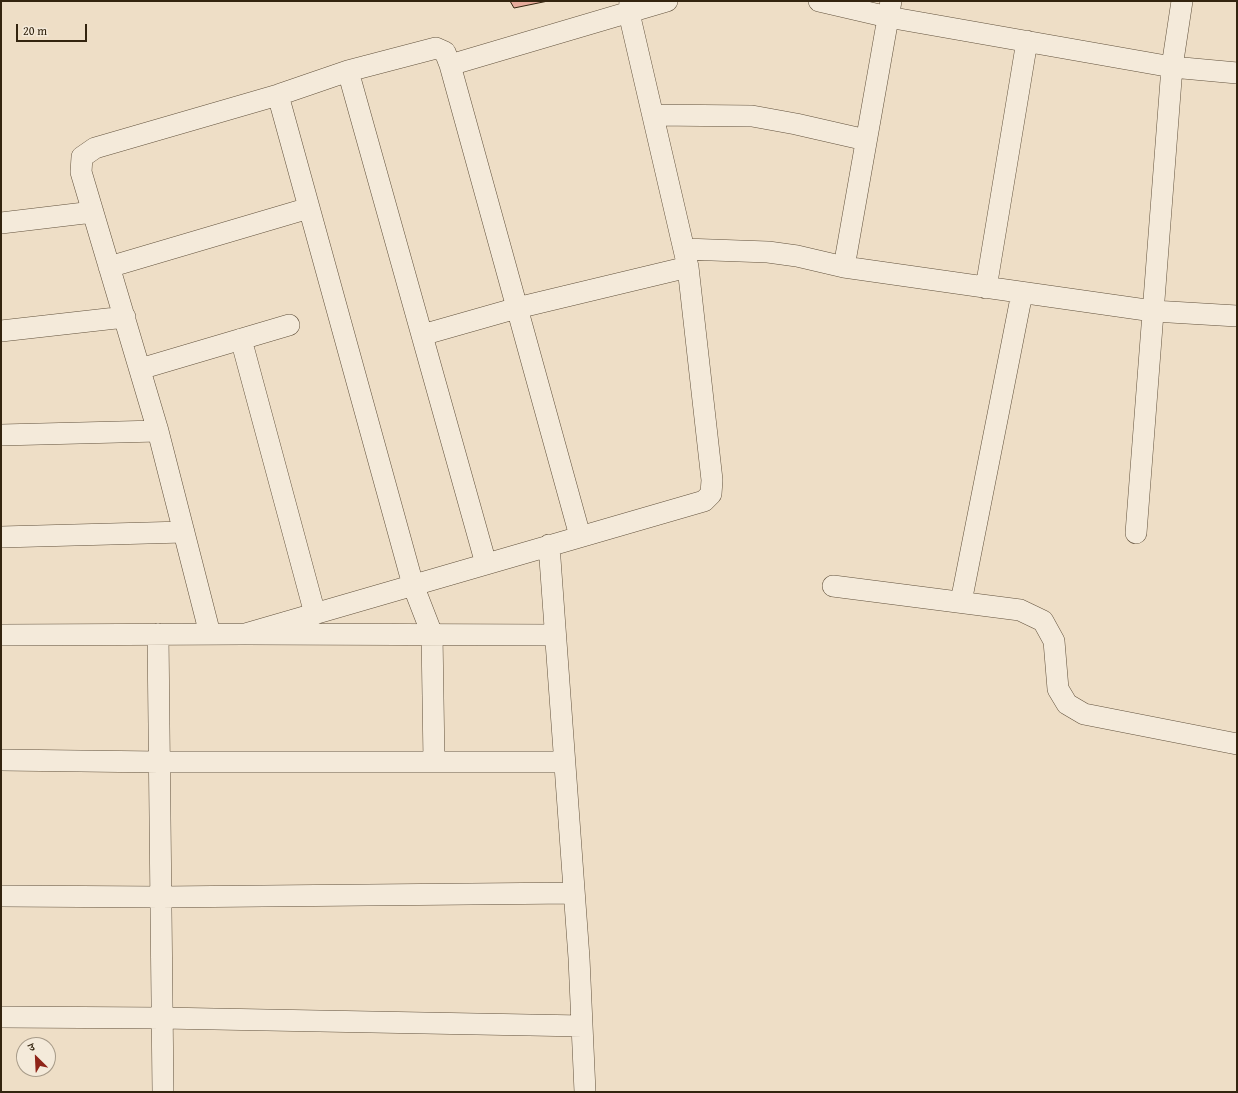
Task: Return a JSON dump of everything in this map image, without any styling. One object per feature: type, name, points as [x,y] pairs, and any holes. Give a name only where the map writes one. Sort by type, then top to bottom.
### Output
[{"type":"street","points":[[450,65],[630,7],[667,1]]},
{"type":"street","points":[[819,1],[889,9],[1027,41],[1172,67],[1237,73]]},
{"type":"street","points":[[1136,533],[1172,67],[1182,1]]},
{"type":"street","points":[[245,634],[704,500],[711,494],[712,480],[686,258],[630,7]]},
{"type":"street","points":[[844,267],[889,9]]},
{"type":"street","points":[[986,288],[1027,41]]},
{"type":"street","points":[[210,634],[158,431],[82,172],[82,157],[95,148],[278,95],[348,71],[436,48],[445,52],[450,65],[580,536]]},
{"type":"street","points":[[348,71],[486,564]]},
{"type":"street","points":[[278,95],[413,585],[432,634],[434,761]]},
{"type":"street","points":[[653,115],[752,116],[796,124],[866,140]]},
{"type":"street","points":[[109,267],[309,208]]},
{"type":"street","points":[[1,223],[93,212]]},
{"type":"street","points":[[422,335],[686,258],[768,252],[797,256],[844,267],[1153,312],[1237,316]]},
{"type":"street","points":[[961,602],[1022,293]]},
{"type":"street","points":[[1,331],[124,317]]},
{"type":"street","points":[[140,369],[289,325]]},
{"type":"street","points":[[241,339],[315,614]]},
{"type":"street","points":[[1,435],[158,431]]},
{"type":"street","points":[[1,537],[184,532]]},
{"type":"street","points":[[549,545],[574,893],[585,1092]]},
{"type":"street","points":[[833,586],[1020,610],[1043,622],[1054,641],[1058,688],[1066,704],[1084,714],[1237,744]]},
{"type":"street","points":[[158,634],[163,1092]]},
{"type":"street","points":[[1,635],[555,635]]},
{"type":"street","points":[[1,760],[159,762],[564,762]]},
{"type":"street","points":[[1,896],[161,898],[574,893]]},
{"type":"street","points":[[1,1017],[162,1018],[582,1026]]},
{"type":"building","points":[[510,1],[548,1],[514,8]]}]
